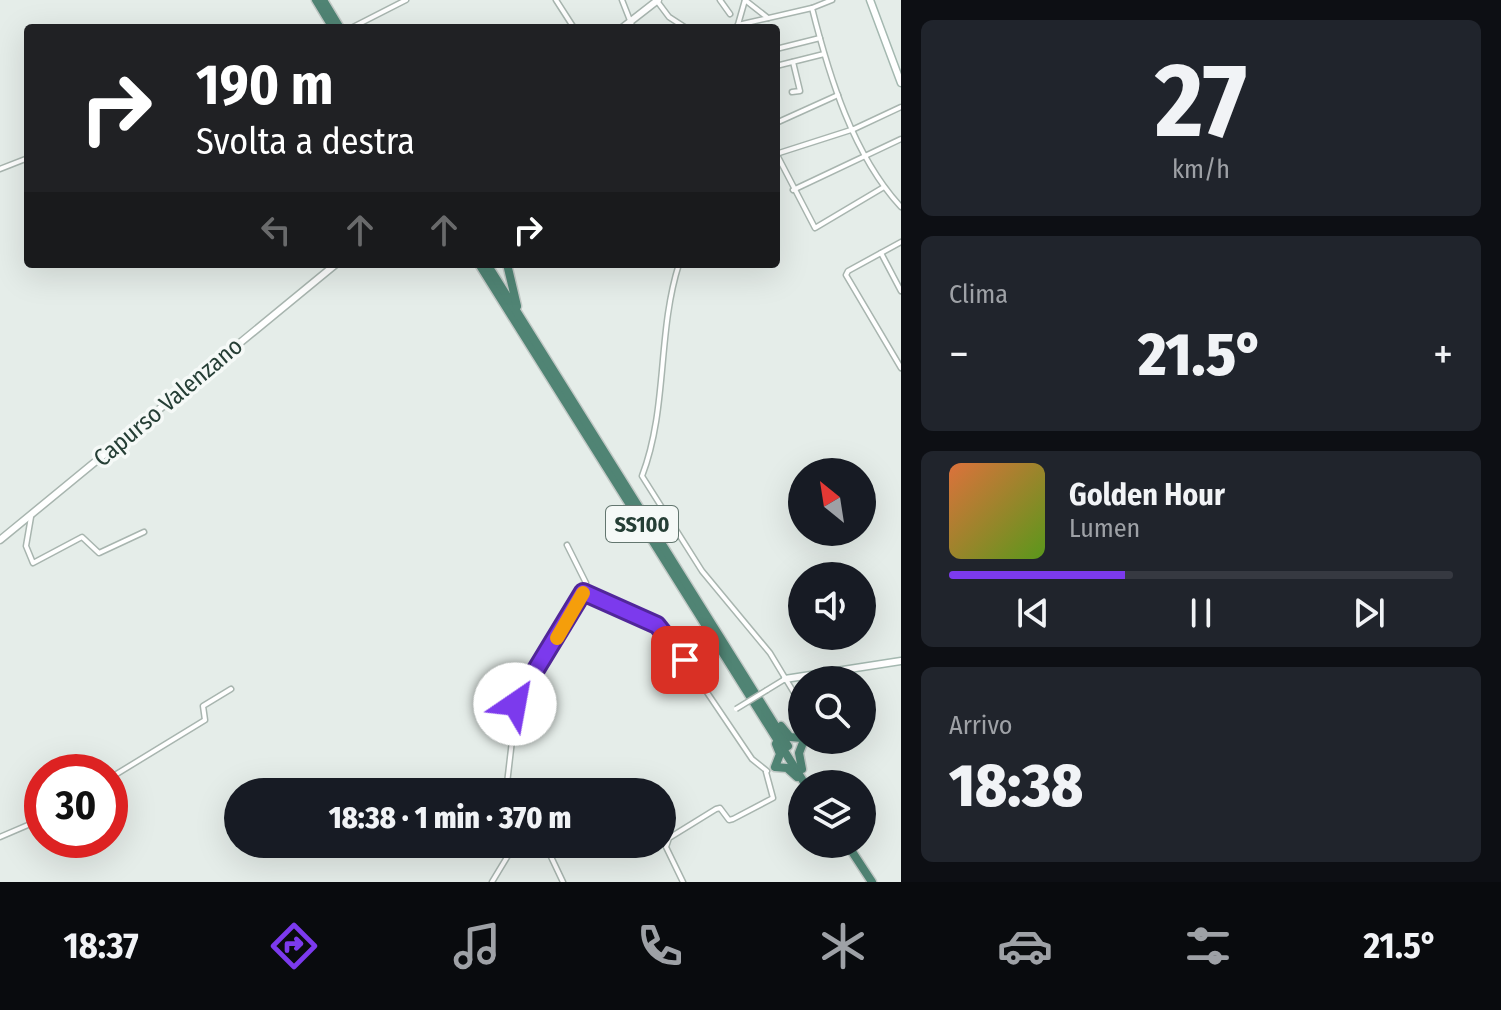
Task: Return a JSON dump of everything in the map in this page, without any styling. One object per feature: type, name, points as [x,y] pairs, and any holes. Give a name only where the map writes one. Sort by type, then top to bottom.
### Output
[{"type":"highway","points":[[316,0],[334,24]]},
{"type":"highway","points":[[323,0],[334,24]]},
{"type":"highway","name":"SS100","points":[[482,268],[796,770]]},
{"type":"highway","name":"SS100","points":[[490,268],[802,769]]},
{"type":"highway","name":"SS100","points":[[508,268],[521,318]]},
{"type":"highway","name":"SS100","points":[[767,713],[788,735]]},
{"type":"highway","name":"SS100","points":[[769,726],[780,754],[771,769]]},
{"type":"highway","name":"SS100","points":[[799,754],[802,769]]},
{"type":"highway","name":"SS100","points":[[771,769],[789,770]]},
{"type":"highway","points":[[854,858],[870,882]]},
{"type":"street","points":[[359,24],[406,0]]},
{"type":"street","points":[[556,0],[571,24]]},
{"type":"street","points":[[622,0],[632,24]]},
{"type":"street","points":[[633,24],[657,0],[669,17],[680,24]]},
{"type":"street","points":[[720,0],[730,14]]},
{"type":"street","points":[[739,24],[745,0],[769,18]]},
{"type":"street","points":[[746,24],[832,0]]},
{"type":"street","points":[[870,0],[901,83]]},
{"type":"street","points":[[812,8],[838,95],[884,187],[901,207]]},
{"type":"street","points":[[780,48],[820,38]]},
{"type":"street","points":[[780,65],[824,54]]},
{"type":"street","points":[[792,92],[800,91],[793,62]]},
{"type":"street","points":[[780,121],[838,95]]},
{"type":"street","points":[[780,153],[854,129],[901,107]]},
{"type":"street","points":[[793,190],[901,139]]},
{"type":"street","points":[[0,169],[24,160]]},
{"type":"street","points":[[780,162],[815,228],[884,187]]},
{"type":"street","points":[[893,198],[901,194]]},
{"type":"street","points":[[901,242],[848,271],[848,281],[901,368]]},
{"type":"street","points":[[881,253],[901,291]]},
{"type":"street","name":"Capurso Valenzano","points":[[0,540],[331,268]]},
{"type":"street","points":[[678,268],[668,303],[658,421],[642,476],[702,571],[770,653],[788,684]]},
{"type":"street","points":[[31,515],[26,546],[33,563],[82,537],[99,553],[144,532]]},
{"type":"street","points":[[506,778],[517,698],[552,648],[586,583],[567,545]]},
{"type":"street","points":[[583,592],[657,625],[673,642],[752,759],[771,769],[773,798],[729,820],[720,808],[716,809],[669,838],[666,847],[683,882]]},
{"type":"street","points":[[871,666],[901,661]]},
{"type":"street","points":[[724,716],[788,679]]},
{"type":"street","points":[[128,767],[205,720],[203,706],[231,689]]},
{"type":"street","points":[[0,837],[24,827]]},
{"type":"street","points":[[492,882],[509,858]]},
{"type":"street","points":[[552,858],[563,882]]},
{"type":"slow traffic","points":[[557,638],[583,593]]},
{"type":"route","points":[[515,704],[552,648],[583,592],[657,625],[685,660]]}]
